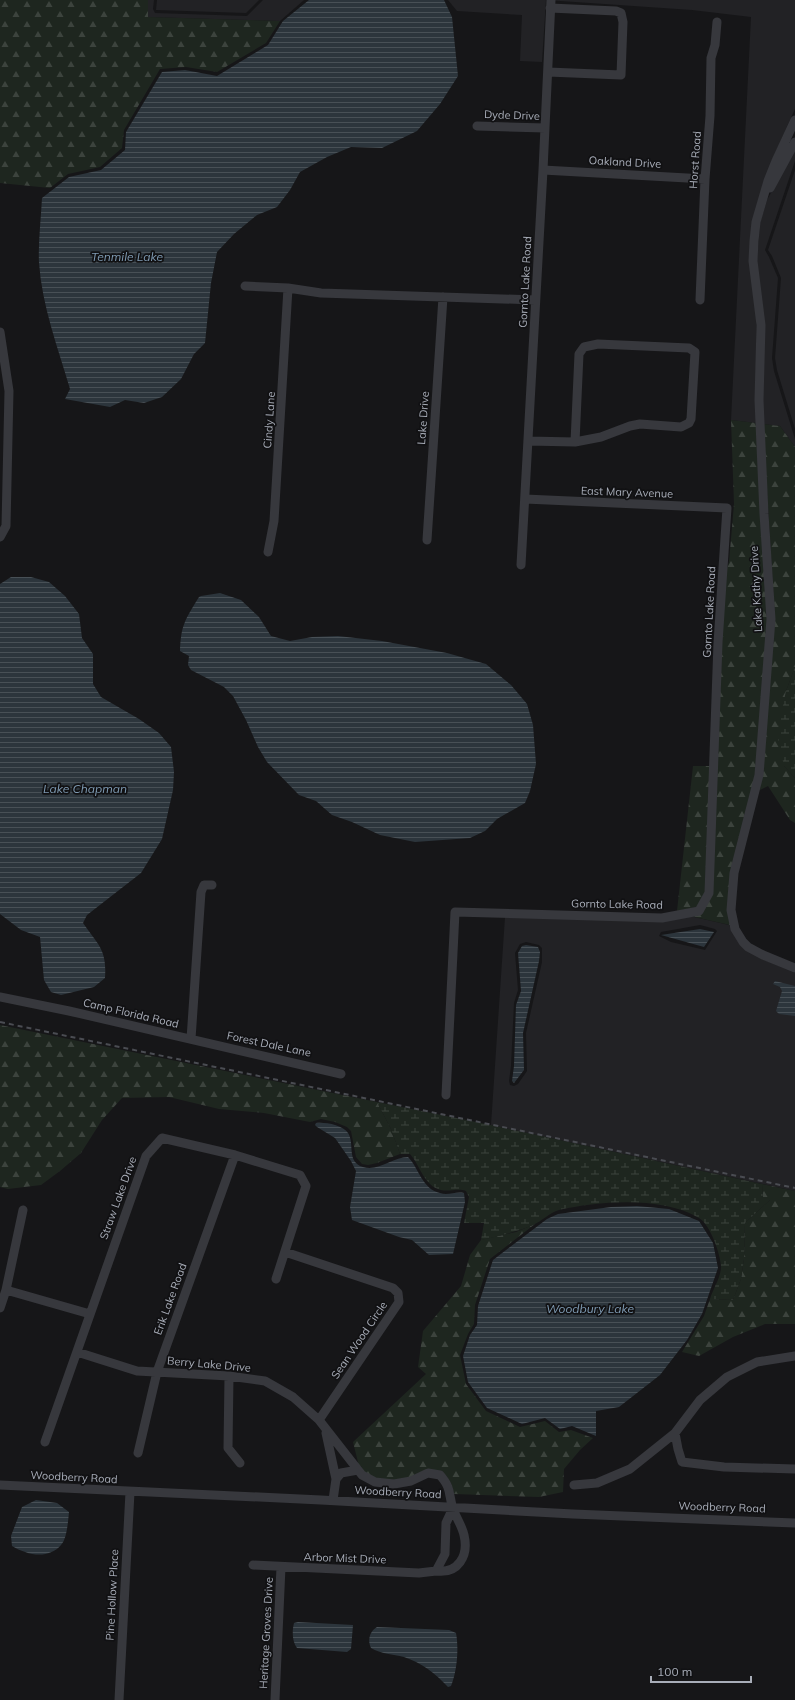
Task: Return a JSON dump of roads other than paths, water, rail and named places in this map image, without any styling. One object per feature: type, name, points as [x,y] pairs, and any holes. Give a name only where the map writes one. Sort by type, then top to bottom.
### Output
[{"type":"street","name":"Gornto Lake Road","points":[[521,565],[551,4]]},
{"type":"street","points":[[548,72],[621,75],[623,22],[621,13],[616,11],[551,4]]},
{"type":"street","name":"Horst Road","points":[[700,300],[705,179],[710,116],[711,58],[715,45],[718,22]]},
{"type":"street","name":"Lake Kathy Drive","points":[[795,120],[776,161],[756,222],[753,256],[760,320],[759,400],[764,514],[771,619],[759,775],[734,873],[731,914],[735,929],[748,947],[795,968]]},
{"type":"street","name":"Dyde Drive","points":[[477,126],[545,128]]},
{"type":"street","name":"Lake Kathy Drive","points":[[765,195],[774,183],[795,142]]},
{"type":"street","name":"Oakland Drive","points":[[543,170],[705,179]]},
{"type":"street","points":[[245,286],[288,288],[322,293],[536,300]]},
{"type":"street","name":"Cindy Lane","points":[[268,552],[274,521],[288,288]]},
{"type":"street","name":"Lake Drive","points":[[428,540],[443,297]]},
{"type":"street","points":[[0,332],[9,398],[6,526],[0,538]]},
{"type":"street","points":[[528,441],[575,442],[601,437],[630,426],[640,424],[681,427],[688,423],[691,419],[695,352],[689,348],[598,344],[584,347],[580,354],[575,442]]},
{"type":"street","name":"East Mary Avenue","points":[[525,499],[727,508]]},
{"type":"street","name":"Gornto Lake Road","points":[[446,1095],[454,912],[662,918],[699,911],[709,893],[718,643],[727,508]]},
{"type":"street","name":"Camp Florida Road","points":[[0,997],[69,1011],[191,1040],[201,892],[204,885],[212,885]]},
{"type":"street","name":"Forest Dale Lane","points":[[191,1040],[325,1069],[341,1074]]},
{"type":"street","name":"Straw Lake Drive","points":[[45,1442],[146,1156],[162,1138],[235,1155],[300,1175],[306,1186],[276,1279]]},
{"type":"street","name":"Erik Lake Road","points":[[138,1453],[157,1372],[235,1155]]},
{"type":"street","points":[[0,1308],[6,1290],[23,1210]]},
{"type":"street","name":"Sean Wood Circle","points":[[285,1252],[393,1288],[398,1293],[399,1302],[319,1420]]},
{"type":"street","points":[[6,1290],[90,1314]]},
{"type":"street","name":"Berry Lake Drive","points":[[77,1352],[137,1371],[229,1376],[265,1381],[293,1397],[319,1420],[362,1475],[375,1482],[394,1484],[411,1481],[428,1473],[440,1475],[448,1484],[453,1508]]},
{"type":"street","points":[[574,1485],[598,1483],[630,1469],[675,1433],[700,1400],[727,1377],[757,1362],[795,1356]]},
{"type":"street","points":[[229,1376],[228,1448],[240,1463]]},
{"type":"street","name":"Berry Lake Drive","points":[[325,1428],[336,1479],[333,1500]]},
{"type":"street","points":[[675,1433],[682,1462],[724,1467],[795,1470]]},
{"type":"street","points":[[336,1479],[341,1473],[358,1470]]},
{"type":"street","name":"Woodberry Road","points":[[0,1486],[333,1500],[573,1514],[795,1523]]},
{"type":"street","name":"Pine Hollow Place","points":[[119,1700],[130,1492]]},
{"type":"street","points":[[436,1571],[445,1554],[446,1522],[453,1508]]},
{"type":"street","points":[[443,1557],[458,1564],[462,1559],[465,1548],[464,1535],[453,1508]]},
{"type":"street","name":"Arbor Mist Drive","points":[[253,1565],[419,1573],[436,1571],[445,1572],[455,1568],[458,1564]]},
{"type":"street","name":"Heritage Groves Drive","points":[[275,1700],[281,1567]]},
{"type":"water","name":"Tenmile Lake","points":[[309,0],[444,0],[452,17],[458,76],[440,104],[417,131],[382,148],[351,147],[327,157],[300,172],[290,190],[277,207],[257,215],[234,234],[217,252],[211,283],[205,343],[194,354],[181,379],[162,397],[144,403],[125,400],[110,407],[65,399],[70,389],[43,295],[39,263],[42,198],[69,177],[101,170],[125,150],[126,132],[162,72],[185,70],[217,76],[268,45],[283,21]]},
{"type":"water","name":"Lake Chapman","points":[[11,577],[31,577],[49,582],[65,596],[79,614],[82,638],[93,654],[93,684],[101,697],[139,719],[159,733],[171,747],[174,772],[173,790],[162,839],[141,873],[87,915],[83,923],[97,942],[103,954],[105,960],[105,978],[94,987],[61,995],[51,992],[44,980],[40,937],[21,930],[0,914],[0,584]]},
{"type":"water","points":[[220,593],[241,600],[259,617],[271,636],[290,641],[312,637],[338,636],[382,641],[447,653],[486,664],[511,685],[527,704],[533,725],[536,764],[530,791],[525,803],[497,819],[485,831],[470,838],[415,842],[380,835],[352,822],[332,815],[316,801],[299,795],[267,762],[233,696],[224,687],[191,670],[188,665],[189,656],[180,651],[181,635],[185,623],[190,611],[199,597]]},
{"type":"water","points":[[700,929],[714,932],[704,947],[661,935]]},
{"type":"water","points":[[526,945],[538,947],[540,952],[523,1033],[524,1070],[514,1083],[512,1081],[514,1066],[516,1005],[521,991],[518,953],[522,946]]},
{"type":"water","points":[[775,981],[795,986],[795,1016],[779,1014],[776,1011],[782,991],[780,987],[773,984]]},
{"type":"water","points":[[316,1123],[334,1125],[346,1130],[350,1137],[354,1161],[358,1165],[374,1168],[397,1159],[408,1157],[425,1183],[434,1191],[443,1194],[464,1193],[465,1202],[453,1254],[429,1255],[412,1240],[399,1237],[352,1220],[350,1207],[356,1171],[335,1138],[317,1127],[315,1125]]},
{"type":"water","name":"Woodbury Lake","points":[[637,1206],[669,1209],[699,1221],[713,1243],[718,1268],[702,1314],[687,1340],[660,1375],[619,1407],[596,1411],[596,1436],[572,1426],[560,1429],[545,1418],[522,1424],[487,1408],[468,1382],[463,1356],[470,1335],[477,1325],[478,1306],[493,1260],[547,1219],[558,1214],[611,1207]]},
{"type":"water","points":[[36,1500],[57,1503],[69,1512],[65,1539],[56,1550],[50,1553],[31,1554],[12,1546],[11,1536],[22,1507]]},
{"type":"water","points":[[294,1623],[353,1625],[351,1649],[347,1652],[297,1648],[293,1639],[293,1633]]},
{"type":"water","points":[[377,1627],[449,1630],[456,1633],[457,1660],[451,1686],[448,1687],[438,1677],[417,1662],[404,1657],[383,1653],[371,1648],[369,1642],[370,1636]]},
{"type":"railway","points":[[0,1022],[795,1188]]}]
